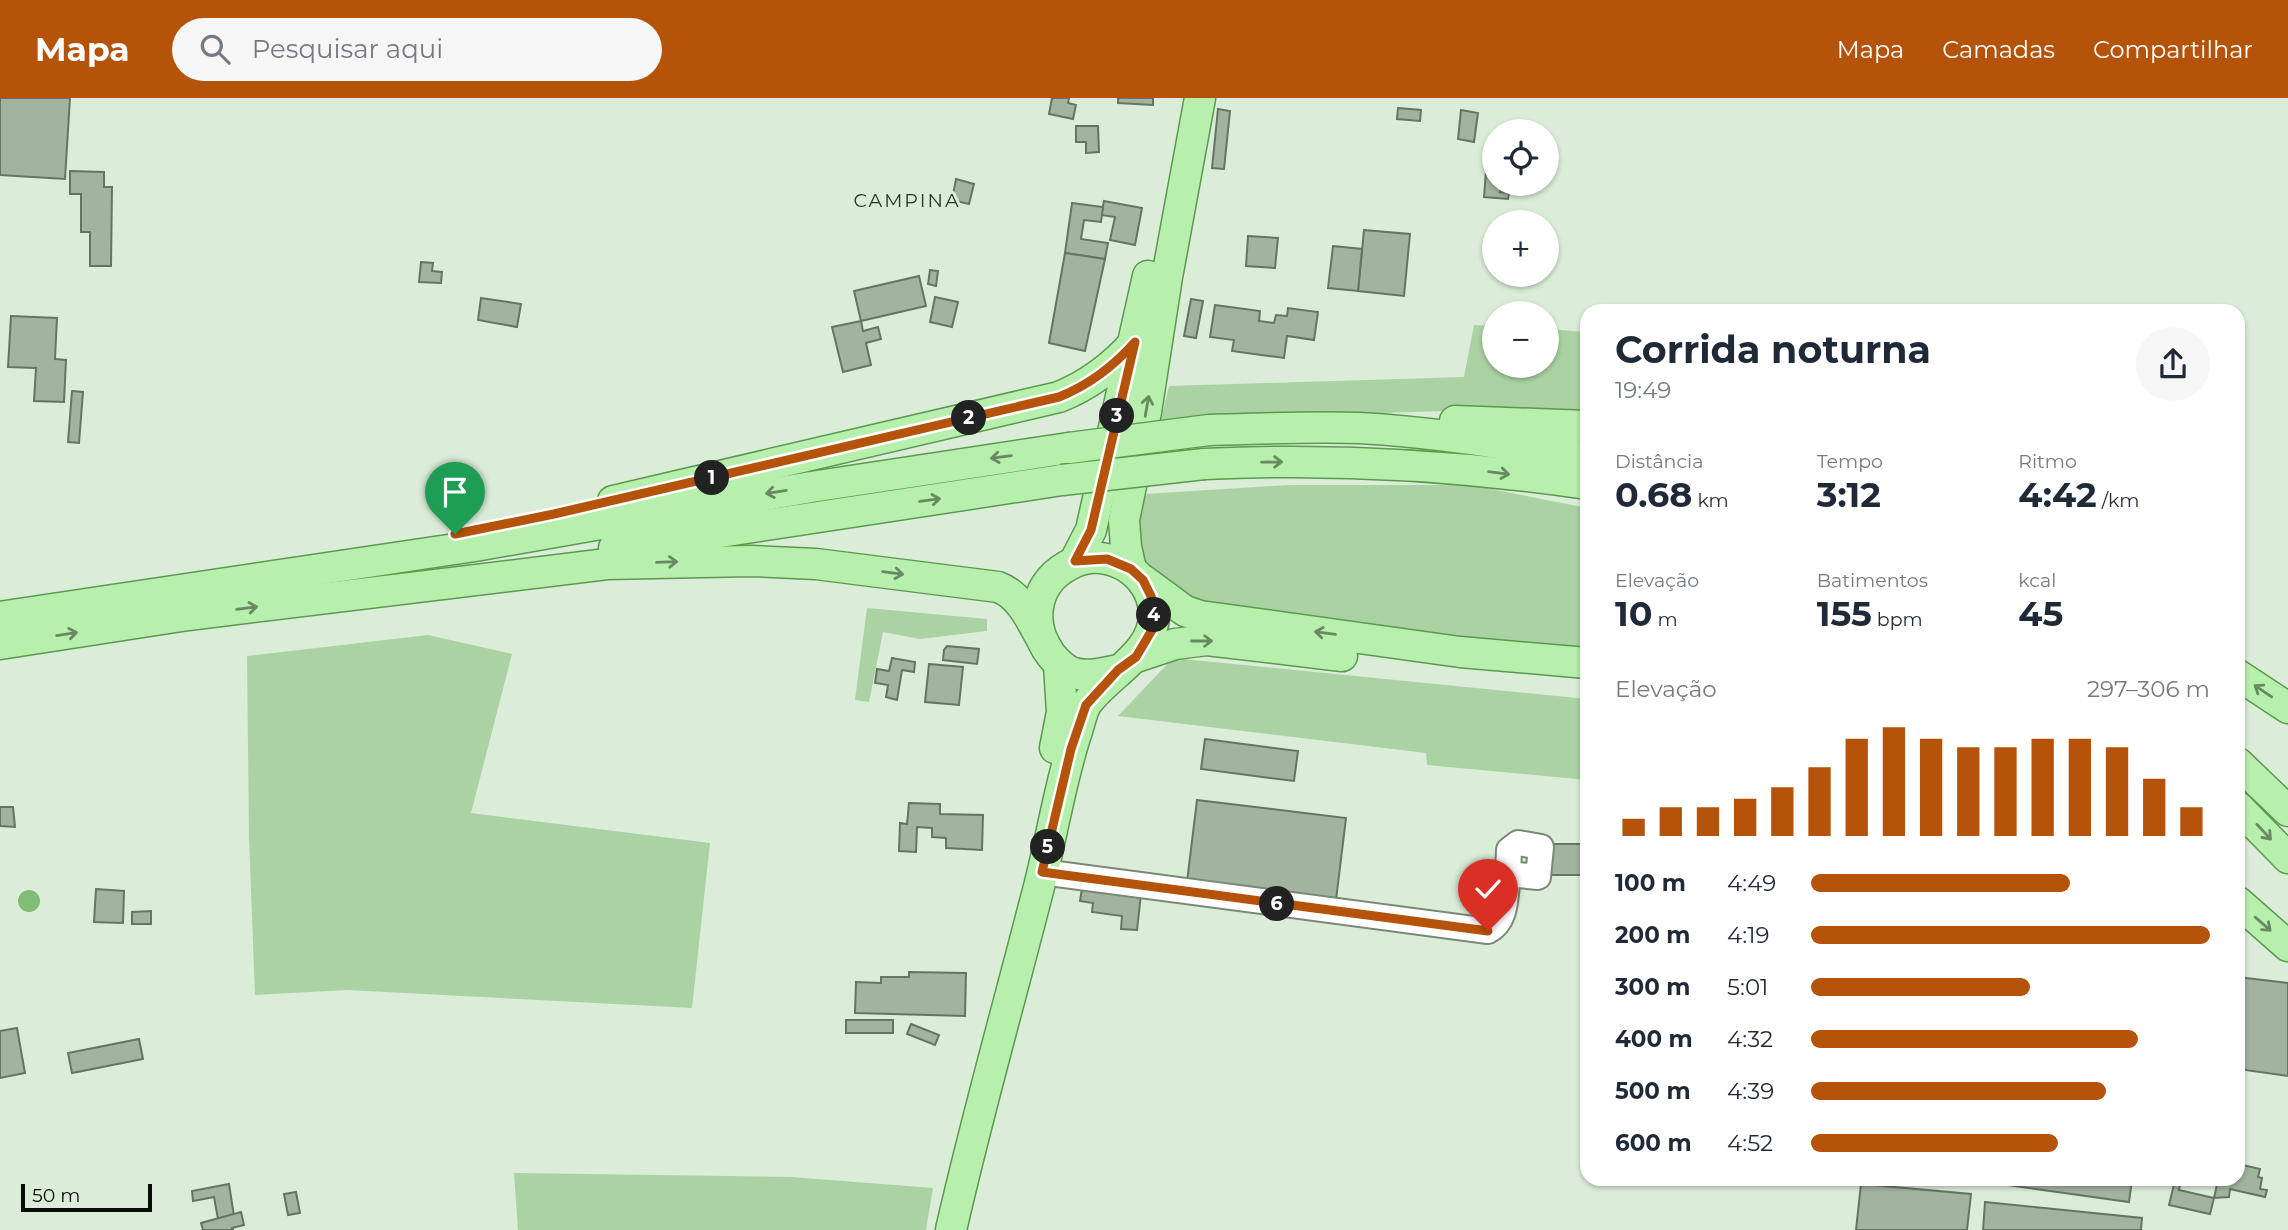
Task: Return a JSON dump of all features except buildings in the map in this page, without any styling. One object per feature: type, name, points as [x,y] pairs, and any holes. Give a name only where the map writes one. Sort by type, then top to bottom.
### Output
[{"type":"main road","points":[[1075,561],[1091,530],[1190,98]]},
{"type":"main road","points":[[951,1230],[1071,749],[1086,705],[1127,663],[1152,630],[1154,613],[1151,596],[1137,575],[1126,547],[1124,520],[1146,412],[1167,276],[1200,98]]},
{"type":"main road","points":[[133,597],[554,514],[1059,397],[1078,389],[1108,370],[1135,342]]},
{"type":"main road","points":[[1301,427],[1353,420],[1405,419],[1580,426]]},
{"type":"main road","points":[[0,617],[475,546],[811,486],[1209,430],[1301,427],[1408,433],[1580,456]]},
{"type":"main road","points":[[307,601],[685,536],[1062,480],[1204,464],[1315,461],[1401,463],[1580,483]]},
{"type":"main road","points":[[1580,662],[1460,652],[1200,617],[1185,611],[1137,575],[1107,559],[1075,561],[1058,572],[1046,584],[1038,600],[1036,617],[1039,634],[1053,657],[1069,671],[1082,675],[1095,675],[1175,644],[1207,640],[1580,682]]},
{"type":"main road","points":[[0,644],[188,615],[607,564],[751,561],[817,564],[971,583],[1009,591],[1024,609],[1053,657],[1062,712],[998,990],[969,1157]]},
{"type":"main road","points":[[2245,680],[2288,708]]},
{"type":"main road","points":[[2245,771],[2288,811]]},
{"type":"main road","points":[[2245,814],[2288,858]]},
{"type":"main road","points":[[2245,908],[2288,946]]},
{"type":"street","points":[[1042,872],[1488,931],[1497,926],[1503,915],[1508,874]]},
{"type":"shaded area","points":[[1474,325],[1482,325],[1482,378],[1559,378],[1559,330],[1580,331],[1580,414],[1445,411],[1161,420],[1169,386],[1464,377]]},
{"type":"shaded area","points":[[1289,485],[1471,485],[1580,507],[1580,653],[1212,607],[1174,594],[1141,560],[1136,530],[1145,494]]},
{"type":"shaded area","points":[[867,608],[987,619],[987,631],[920,639],[883,632],[869,702],[855,700]]},
{"type":"shaded area","points":[[428,635],[512,654],[471,813],[710,843],[692,1008],[347,990],[255,995],[249,838],[247,656]]},
{"type":"shaded area","points":[[1173,658],[1580,698],[1580,779],[1427,765],[1426,753],[1118,716]]},
{"type":"shaded area","points":[[25,890],[33,890],[40,897],[40,905],[33,912],[25,912],[18,905],[18,897]]},
{"type":"shaded area","points":[[514,1173],[791,1177],[933,1188],[926,1230],[518,1230]]},
{"type":"district","name":"CAMPINA","points":[[907,200]]},
{"type":"route","points":[[455,534],[554,514],[1059,397],[1078,389],[1108,370],[1135,342],[1091,530],[1075,561],[1107,559],[1131,569],[1143,580],[1151,596],[1154,613],[1152,630],[1136,657],[1118,670],[1086,705],[1071,749],[1042,872],[1488,931]]}]
